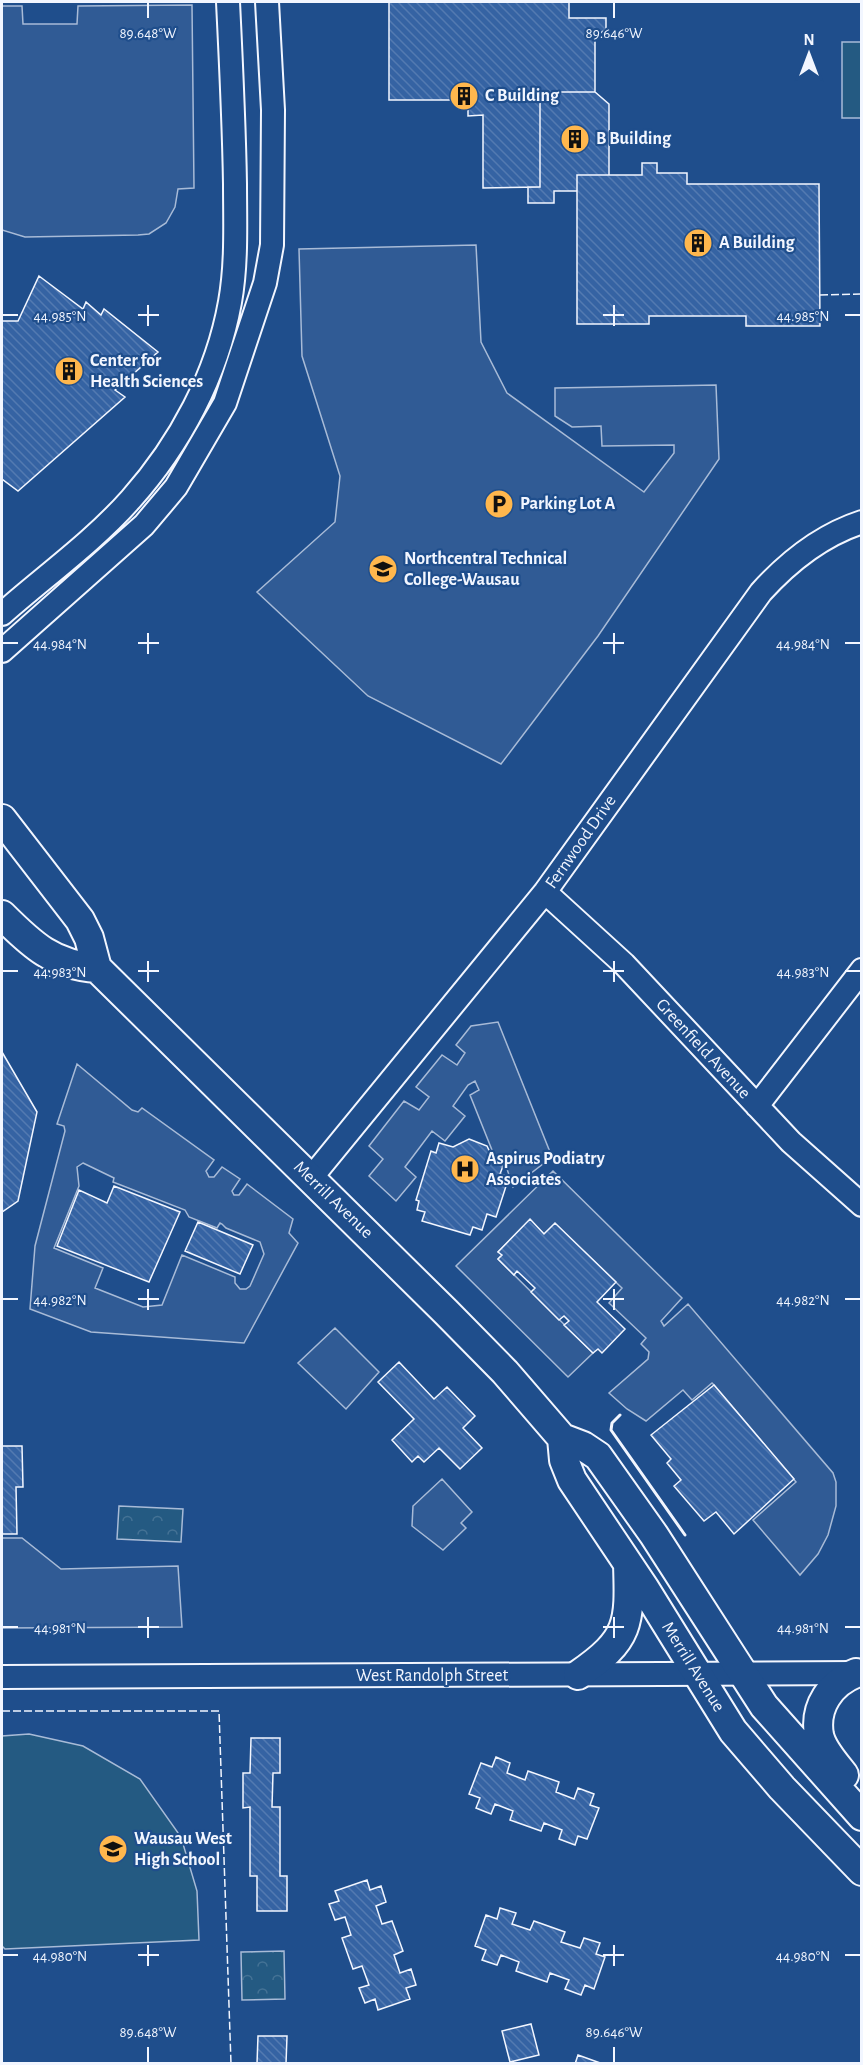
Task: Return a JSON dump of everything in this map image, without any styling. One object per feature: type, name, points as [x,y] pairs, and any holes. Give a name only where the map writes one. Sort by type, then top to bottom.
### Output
[{"type":"main road","points":[[2,819],[78,916],[89,938],[97,968],[72,965],[54,958],[29,941],[2,915]]},
{"type":"main road","points":[[2,845],[78,916]]},
{"type":"main road","name":"Merrill Avenue","points":[[97,968],[490,1357],[562,1438],[593,1452],[612,1472],[764,1706],[861,1816]]},
{"type":"main road","name":"Merrill Avenue","points":[[562,1438],[562,1454],[569,1475],[733,1731],[782,1788],[861,1871]]},
{"type":"main road","points":[[578,1675],[607,1653],[622,1634],[628,1608],[628,1564]]},
{"type":"main road","points":[[859,1673],[842,1678],[831,1688],[820,1712],[819,1735],[824,1747],[850,1784],[861,1808]]},
{"type":"street","points":[[2,614],[109,523],[132,498],[171,447],[192,411],[207,378],[229,309],[234,259],[234,119],[228,2]]},
{"type":"street","points":[[2,651],[144,525],[176,487],[225,403],[265,283],[272,245],[273,110],[267,2]]},
{"type":"street","name":"Fernwood Drive","points":[[310,1178],[545,892],[761,592],[793,560],[823,539],[861,522]]},
{"type":"street","name":"Greenfield Avenue","points":[[545,892],[624,964],[791,1142],[861,1205]]},
{"type":"street","points":[[757,1106],[861,970]]},
{"type":"street","name":"West Randolph Street","points":[[2,1677],[859,1673]]},
{"type":"green space","points":[[842,42],[861,42],[861,118],[842,118]]},
{"type":"green space","points":[[119,1506],[183,1509],[181,1542],[117,1539]]},
{"type":"green space","points":[[29,1734],[83,1746],[140,1779],[181,1837],[197,1891],[199,1940],[5,1949],[2,1946],[2,1736]]},
{"type":"green space","points":[[284,1951],[285,1999],[242,2000],[241,1952]]},
{"type":"shaded area","points":[[192,5],[194,188],[178,189],[175,207],[166,223],[149,234],[138,235],[25,237],[2,230],[2,6],[22,6],[23,24],[77,24],[78,6]]},
{"type":"shaded area","name":"Parking Lot A","points":[[476,245],[481,342],[507,393],[644,492],[674,453],[674,445],[602,446],[601,426],[572,427],[555,416],[555,388],[716,385],[719,459],[598,636],[501,764],[368,696],[257,592],[335,522],[340,476],[302,356],[299,249]]},
{"type":"shaded area","points":[[498,1022],[552,1157],[513,1187],[504,1160],[496,1160],[470,1095],[479,1090],[475,1081],[468,1085],[453,1106],[465,1116],[445,1141],[432,1131],[405,1167],[416,1177],[396,1201],[369,1176],[383,1159],[369,1146],[404,1101],[419,1110],[429,1097],[416,1087],[442,1055],[457,1065],[465,1053],[456,1045],[471,1026]]},
{"type":"shaded area","points":[[77,1064],[132,1110],[138,1112],[142,1108],[214,1160],[206,1171],[209,1177],[214,1177],[222,1167],[240,1179],[232,1191],[234,1195],[239,1195],[247,1184],[293,1219],[289,1233],[298,1243],[244,1343],[91,1332],[30,1309],[35,1246],[65,1131],[64,1126],[57,1124]],"holes":[[[83,1163],[114,1178],[113,1182],[185,1210],[189,1217],[217,1228],[220,1223],[226,1228],[260,1242],[264,1254],[250,1286],[240,1289],[235,1283],[235,1277],[182,1255],[162,1305],[143,1307],[95,1288],[103,1268],[54,1248],[79,1186],[77,1167]]]},
{"type":"shaded area","points":[[553,1171],[682,1298],[661,1321],[664,1326],[688,1304],[833,1473],[836,1482],[836,1506],[828,1535],[818,1554],[800,1575],[753,1520],[796,1482],[712,1383],[692,1400],[683,1390],[646,1421],[627,1409],[609,1393],[648,1359],[649,1352],[641,1344],[646,1338],[609,1303],[622,1288],[555,1224],[544,1234],[530,1220],[498,1252],[502,1255],[498,1259],[593,1353],[568,1377],[456,1266]]},
{"type":"shaded area","points":[[335,1328],[379,1372],[346,1409],[298,1363]]},
{"type":"shaded area","points":[[442,1479],[472,1512],[461,1523],[466,1528],[443,1550],[412,1526],[413,1506]]},
{"type":"shaded area","points":[[2,1538],[22,1538],[61,1569],[178,1566],[182,1627],[2,1628]]},
{"type":"building","name":"C Building","points":[[389,2],[569,2],[569,18],[606,18],[606,29],[595,37],[595,92],[540,92],[540,187],[483,188],[483,115],[468,116],[468,100],[389,100]]},
{"type":"building","name":"B Building","points":[[540,92],[595,92],[609,104],[609,175],[577,175],[577,191],[554,191],[554,203],[528,203],[528,187],[540,187]]},
{"type":"building","name":"A Building","points":[[642,163],[657,163],[657,173],[687,173],[687,184],[819,184],[820,326],[746,326],[746,316],[649,316],[649,324],[577,324],[577,175],[642,175]]},
{"type":"building","name":"Center for Health Sciences","points":[[39,276],[83,309],[86,302],[101,315],[104,309],[158,352],[115,390],[125,397],[18,491],[2,479],[2,321],[18,321]]},
{"type":"building","points":[[2,1052],[37,1112],[18,1201],[2,1212]]},
{"type":"building","points":[[469,1139],[487,1146],[495,1163],[503,1166],[500,1174],[509,1177],[496,1217],[487,1214],[482,1230],[473,1227],[470,1235],[422,1221],[425,1212],[417,1210],[419,1201],[416,1200],[431,1151],[436,1153],[439,1143],[453,1147]]},
{"type":"building","points":[[114,1186],[180,1212],[149,1282],[57,1246],[79,1190],[107,1203]]},
{"type":"building","points":[[530,1219],[544,1234],[555,1223],[616,1282],[597,1302],[625,1329],[602,1353],[598,1349],[593,1353],[564,1325],[569,1321],[564,1316],[559,1320],[531,1292],[535,1288],[517,1271],[514,1275],[498,1259],[502,1255],[498,1252]]},
{"type":"building","points":[[198,1222],[253,1245],[240,1274],[185,1251]]},
{"type":"building","points":[[399,1362],[434,1399],[447,1387],[475,1416],[463,1428],[482,1448],[460,1469],[439,1448],[424,1462],[418,1456],[412,1462],[392,1440],[414,1419],[378,1382]]},
{"type":"building","points":[[714,1385],[794,1479],[734,1534],[716,1512],[704,1521],[674,1486],[681,1480],[667,1463],[671,1459],[651,1435]]},
{"type":"building","points":[[2,1446],[22,1446],[23,1487],[16,1487],[17,1534],[2,1534]]},
{"type":"building","points":[[251,1738],[280,1738],[280,1773],[273,1773],[272,1807],[280,1807],[280,1876],[287,1876],[287,1911],[257,1911],[257,1876],[250,1876],[250,1807],[243,1808],[243,1773],[250,1773]]},
{"type":"building","points":[[496,1757],[510,1763],[507,1773],[525,1780],[528,1771],[559,1782],[556,1792],[574,1799],[578,1788],[594,1794],[590,1805],[599,1808],[587,1839],[578,1836],[575,1845],[559,1839],[562,1830],[544,1823],[541,1831],[510,1820],[513,1811],[495,1804],[491,1814],[476,1808],[480,1798],[469,1794],[481,1763],[492,1767]]},
{"type":"building","points":[[367,1880],[370,1890],[381,1886],[386,1902],[376,1906],[382,1924],[392,1921],[403,1951],[394,1955],[400,1973],[411,1969],[416,1985],[406,1988],[410,1999],[378,2010],[375,1999],[365,2003],[359,1988],[369,1985],[362,1966],[353,1969],[342,1938],[351,1935],[345,1917],[335,1920],[329,1904],[339,1901],[335,1891]]},
{"type":"building","points":[[500,1908],[516,1913],[512,1924],[530,1930],[534,1921],[565,1932],[561,1942],[580,1948],[584,1938],[600,1943],[596,1954],[605,1957],[594,1989],[585,1985],[581,1995],[565,1989],[569,1980],[550,1973],[547,1982],[516,1971],[519,1962],[501,1955],[497,1965],[482,1960],[486,1950],[475,1946],[486,1915],[497,1919]]},
{"type":"building","points":[[531,2024],[539,2055],[510,2062],[502,2031]]},
{"type":"building","points":[[258,2036],[287,2036],[286,2064],[257,2064]]},
{"type":"building","points":[[578,2055],[603,2064],[575,2064]]},
{"type":"fence","points":[[820,295],[862,294]]},
{"type":"fence","points":[[2,1711],[219,1711],[231,2064]]},
{"type":"wall","points":[[620,1415],[612,1423],[611,1430],[685,1535]]},
{"type":"place","name":"C Building","points":[[464,96]]},
{"type":"place","name":"B Building","points":[[575,139]]},
{"type":"place","name":"A Building","points":[[698,243]]},
{"type":"place","name":"Center for Health Sciences","points":[[69,371]]},
{"type":"place","name":"Parking Lot A","points":[[499,504]]},
{"type":"place","name":"Northcentral Technical College-Wausau","points":[[383,569]]},
{"type":"place","name":"Aspirus Podiatry Associates","points":[[465,1169]]},
{"type":"place","name":"Wausau West High School","points":[[113,1849]]}]
